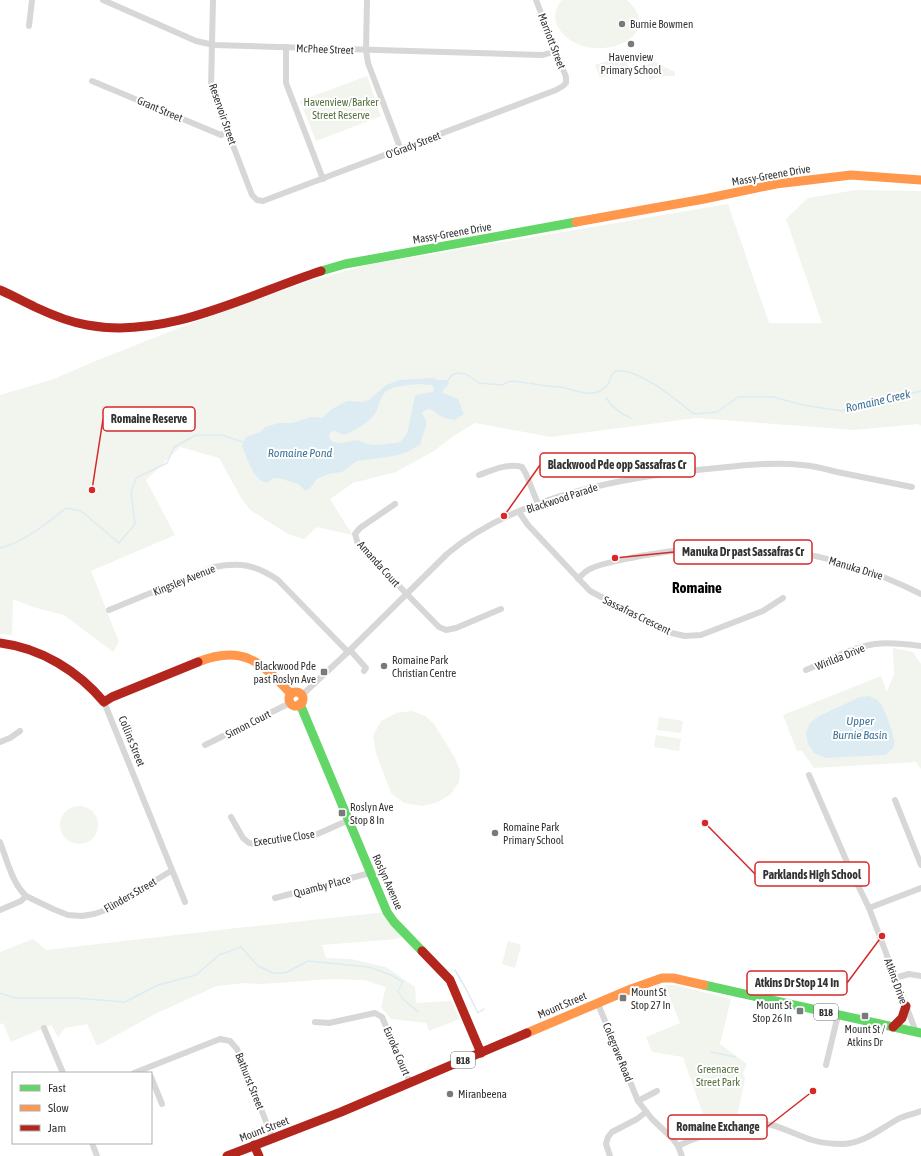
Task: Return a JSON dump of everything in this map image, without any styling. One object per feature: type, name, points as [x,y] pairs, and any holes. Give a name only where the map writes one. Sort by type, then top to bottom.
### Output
[{"type":"main road","name":"Massy-Greene Drive","points":[[0,290],[40,310],[64,319],[90,325],[123,328],[159,325],[188,318],[308,275],[345,264],[696,201],[776,184],[851,175],[921,180]]},
{"type":"main road","name":"Collins Street","points":[[0,643],[12,643],[59,664],[91,686],[104,702]]},
{"type":"main road","points":[[104,702],[213,656],[227,654],[240,654],[254,660],[267,670],[291,698],[298,693],[300,700]]},
{"type":"main road","name":"Roslyn Avenue","points":[[300,700],[387,912],[394,922],[450,980],[481,1053]]},
{"type":"main road","name":"Mount Street","points":[[227,1156],[341,1112],[646,983],[662,978],[673,978],[918,1032]]},
{"type":"main road","points":[[893,1027],[904,1017],[906,1006]]},
{"type":"main road","points":[[918,1032],[921,1040]]},
{"type":"main road","points":[[254,1145],[259,1156]]},
{"type":"street","points":[[29,26],[32,0]]},
{"type":"street","name":"McPhee Street","points":[[103,0],[196,41],[212,45],[543,55],[556,51]]},
{"type":"street","name":"Reservoir Street","points":[[213,0],[211,88],[252,195],[257,200]]},
{"type":"street","points":[[368,0],[366,50],[368,63],[401,150]]},
{"type":"street","name":"Marriott Street","points":[[536,0],[566,77],[566,83]]},
{"type":"street","points":[[286,47],[286,83],[323,179]]},
{"type":"street","name":"Grant Street","points":[[92,81],[220,135],[227,131]]},
{"type":"street","name":"O'Grady Street","points":[[257,200],[263,201],[401,150],[556,90],[564,86],[566,83]]},
{"type":"street","name":"Blackwood Parade","points":[[300,700],[447,554],[461,542],[482,529],[538,504],[597,486],[650,475],[763,464],[803,465],[912,487]]},
{"type":"street","points":[[479,475],[502,466],[514,465],[522,467],[538,504]]},
{"type":"street","name":"Amanda Court","points":[[394,504],[360,528],[355,534],[358,544],[407,594]]},
{"type":"street","name":"Sassafras Crescent","points":[[519,512],[528,525],[590,591],[667,632],[685,636],[701,635],[763,610],[783,598]]},
{"type":"street","name":"Manuka Drive","points":[[578,578],[591,568],[631,558],[671,550],[736,546],[781,550],[816,556],[885,576],[921,594]]},
{"type":"street","name":"Kingsley Avenue","points":[[110,610],[214,567],[231,564],[252,566],[266,572],[278,580],[364,665],[366,668],[364,671]]},
{"type":"street","points":[[407,594],[439,626],[446,630],[456,628],[501,609]]},
{"type":"street","name":"Wirilda Drive","points":[[806,670],[857,648],[874,644],[889,643],[921,646]]},
{"type":"street","name":"Simon Court","points":[[205,745],[291,698]]},
{"type":"street","name":"Collins Street","points":[[104,702],[171,871],[185,902]]},
{"type":"street","points":[[0,742],[10,738],[20,731]]},
{"type":"street","name":"Atkins Drive","points":[[810,775],[850,869],[869,908],[906,1006],[918,1032]]},
{"type":"street","points":[[895,800],[921,865]]},
{"type":"street","name":"Executive Close","points":[[231,817],[243,838],[249,843],[254,844],[276,838],[301,838],[313,836],[349,820]]},
{"type":"street","points":[[0,842],[16,884],[26,896],[21,901],[0,910]]},
{"type":"street","name":"Flinders Street","points":[[26,896],[53,910],[68,915],[82,916],[94,914],[106,910],[171,871]]},
{"type":"street","name":"Quamby Place","points":[[275,898],[370,873]]},
{"type":"street","points":[[869,908],[921,888]]},
{"type":"street","points":[[895,978],[909,974],[921,976]]},
{"type":"street","name":"Colegrave Road","points":[[598,1004],[638,1101],[646,1112],[678,1146],[682,1156]]},
{"type":"street","name":"Euroka Court","points":[[315,1022],[330,1023],[375,1013],[382,1017],[410,1083]]},
{"type":"street","points":[[826,1065],[838,1015]]},
{"type":"street","points":[[44,1028],[63,1072]]},
{"type":"street","name":"Bathurst Street","points":[[148,1070],[220,1039],[230,1040],[237,1049],[273,1139]]},
{"type":"street","points":[[152,1079],[162,1104]]},
{"type":"street","points":[[638,1101],[657,1091]]},
{"type":"street","points":[[678,1146],[688,1140],[745,1125],[758,1124],[772,1125],[814,1141],[843,1144],[870,1136],[899,1119],[921,1111]]},
{"type":"street","points":[[610,1156],[606,1144],[608,1137],[612,1132],[637,1119],[646,1112]]},
{"type":"street","points":[[92,1144],[97,1156]]},
{"type":"green space","points":[[562,0],[627,0],[638,15],[638,28],[631,38],[618,45],[601,48],[584,46],[568,39],[557,25],[555,18],[556,12]]},
{"type":"green space","points":[[624,55],[628,67],[600,78],[595,65]]},
{"type":"green space","points":[[655,62],[675,72],[675,76],[660,76],[650,80],[646,65]]},
{"type":"green space","name":"Havenview/Barker Street Reserve","points":[[367,76],[381,116],[316,141],[300,101]]},
{"type":"green space","points":[[856,190],[921,191],[921,426],[918,424],[854,430],[696,418],[551,437],[475,423],[452,437],[434,451],[396,472],[353,483],[330,499],[351,531],[352,535],[317,527],[304,539],[288,534],[250,510],[240,496],[219,458],[180,447],[146,480],[175,535],[91,571],[119,642],[113,652],[64,615],[33,607],[13,599],[12,635],[0,634],[0,395],[54,379],[189,324],[306,282],[367,265],[728,204],[769,323],[822,323],[786,219],[808,198]]},
{"type":"green space","points":[[893,648],[913,652],[921,664],[921,769],[916,762],[814,768],[802,751],[797,751],[783,715],[881,676],[887,692],[894,674]]},
{"type":"green space","points":[[412,711],[425,716],[434,724],[455,758],[460,771],[459,782],[451,794],[438,802],[422,806],[404,803],[391,793],[376,753],[373,736],[381,721],[396,713]]},
{"type":"green space","points":[[659,717],[683,721],[681,733],[657,730]]},
{"type":"green space","points":[[656,735],[681,739],[679,751],[654,747]]},
{"type":"green space","points":[[75,806],[83,806],[93,811],[97,818],[97,832],[93,839],[83,844],[75,844],[65,839],[63,836],[60,829],[60,821],[65,811],[68,809]]},
{"type":"green space","points":[[387,912],[406,935],[397,939],[322,945],[326,958],[351,959],[386,967],[415,987],[416,1003],[452,1001],[459,1019],[429,1031],[426,1023],[391,1019],[381,1007],[386,987],[364,980],[332,979],[262,984],[245,983],[217,986],[157,1013],[97,1046],[87,1024],[65,1028],[58,1037],[51,1025],[11,1042],[3,1023],[0,1024],[0,952],[33,939],[46,950]]},
{"type":"green space","points":[[508,941],[521,946],[515,968],[502,964]]},
{"type":"green space","name":"Greenacre Street Park","points":[[665,985],[675,985],[731,999],[720,1044],[747,1064],[743,1073],[745,1079],[736,1121],[708,1129],[683,1057],[652,1052],[646,1037],[680,1023]]},
{"type":"water","name":"Romaine Pond","points":[[433,378],[438,380],[448,380],[449,384],[443,390],[443,393],[458,399],[464,414],[455,420],[443,418],[430,409],[425,410],[422,413],[425,418],[426,425],[421,444],[407,452],[394,456],[357,461],[342,472],[328,474],[317,479],[310,488],[305,491],[299,484],[280,479],[273,478],[267,483],[262,481],[254,473],[242,446],[246,437],[260,432],[265,427],[279,423],[292,423],[311,417],[322,418],[332,409],[347,401],[363,402],[369,400],[386,385],[400,380]],"holes":[[[418,384],[432,385],[434,389],[433,392],[415,396],[407,434],[400,442],[378,445],[368,444],[358,440],[341,443],[332,442],[329,436],[330,432],[336,431],[344,435],[370,420],[376,412],[383,394],[388,390]]]},
{"type":"water","name":"Upper Burnie Basin","points":[[868,696],[878,701],[885,712],[894,742],[894,746],[891,750],[885,755],[826,758],[814,753],[808,744],[806,733],[810,723],[819,716],[860,697]]},
{"type":"waterway","name":"Romaine Creek","points":[[530,383],[561,387],[585,393],[595,393],[601,391],[607,386],[613,373],[623,371],[632,373],[651,382],[694,414],[717,412],[738,397],[773,397],[803,405],[842,411],[921,391]]},
{"type":"waterway","name":"Romaine Creek","points":[[448,380],[452,375],[457,373],[466,374],[479,383],[502,385],[511,381],[528,383]]},
{"type":"waterway","points":[[606,398],[617,410],[631,418]]},
{"type":"waterway","name":"Romaine Creek","points":[[0,548],[27,537],[66,508],[81,511],[119,543],[135,524],[131,492],[136,478],[167,463],[174,447],[196,435],[222,435],[243,442]]},
{"type":"waterway","points":[[0,993],[15,998],[74,998],[125,1002],[158,985],[196,975],[219,955],[241,947],[258,966],[273,973],[285,973],[308,961],[369,967],[391,975],[403,982],[398,991],[402,998],[418,1012]]},
{"type":"waterway","points":[[455,970],[478,1013],[484,1009]]},
{"type":"waterway","points":[[711,1052],[735,1057]]},
{"type":"traffic: fast","points":[[321,271],[345,264],[576,222]]},
{"type":"traffic: fast","points":[[300,704],[387,912],[394,922],[422,951]]},
{"type":"traffic: fast","points":[[704,985],[921,1033]]},
{"type":"traffic: slow","points":[[576,222],[704,199],[776,184],[851,175],[921,180]]},
{"type":"traffic: slow","points":[[198,662],[227,655],[250,659],[270,673],[291,694]]},
{"type":"traffic: slow","points":[[296,692],[301,694],[303,699],[301,704],[296,706],[291,704],[289,699],[291,694],[296,692]]},
{"type":"traffic: slow","points":[[527,1033],[631,989],[662,978],[673,978],[704,985]]},
{"type":"traffic: jam","points":[[0,290],[48,313],[67,320],[80,324],[117,328],[147,326],[177,321],[206,313],[321,271]]},
{"type":"traffic: jam","points":[[0,643],[30,650],[58,663],[83,680],[104,702],[112,697],[198,662]]},
{"type":"traffic: jam","points":[[422,951],[450,980],[481,1053]]},
{"type":"traffic: jam","points":[[893,1027],[902,1018],[906,1006]]},
{"type":"traffic: jam","points":[[227,1156],[341,1112],[527,1033]]},
{"type":"traffic: jam","points":[[254,1145],[259,1156]]},
{"type":"place","name":"Burnie Bowmen","points":[[622,24]]},
{"type":"place","name":"Havenview Primary School","points":[[631,44]]},
{"type":"place","name":"Romaine Reserve","points":[[92,490]]},
{"type":"place","name":"Blackwood Pde opp Sassafras Cr","points":[[504,516]]},
{"type":"place","name":"Manuka Dr past Sassafras Cr","points":[[615,558]]},
{"type":"place","name":"Romaine Park Christian Centre","points":[[384,666]]},
{"type":"place","name":"Blackwood Pde past Roslyn Ave","points":[[324,672]]},
{"type":"place","name":"Roslyn Ave Stop 8 In","points":[[342,813]]},
{"type":"place","name":"Parklands High School","points":[[705,823]]},
{"type":"place","name":"Romaine Park Primary School","points":[[495,833]]},
{"type":"place","name":"Atkins Dr Stop 14 In","points":[[882,936]]},
{"type":"place","name":"Mount St Stop 27 In","points":[[623,998]]},
{"type":"place","name":"Mount St Stop 26 In","points":[[800,1011]]},
{"type":"place","name":"Mount St / Atkins Dr","points":[[865,1016]]},
{"type":"place","name":"Romaine Exchange","points":[[813,1091]]},
{"type":"place","name":"Miranbeena","points":[[450,1094]]},
{"type":"district","name":"Romaine","points":[[697,588]]}]
